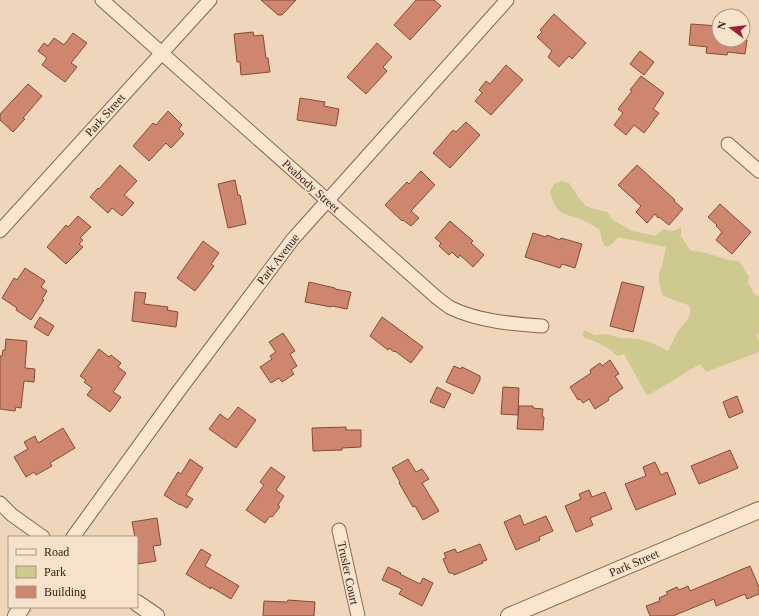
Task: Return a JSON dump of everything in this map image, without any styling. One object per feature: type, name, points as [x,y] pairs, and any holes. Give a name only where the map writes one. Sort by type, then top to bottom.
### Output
[{"type":"street","name":"Peabody Street","points":[[102,0],[449,307],[463,313],[516,325],[542,326]]},
{"type":"street","name":"Park Street","points":[[0,231],[210,0]]},
{"type":"street","name":"Park Avenue","points":[[74,536],[178,392],[293,239],[507,0]]},
{"type":"street","points":[[728,144],[759,172]]},
{"type":"street","points":[[0,503],[12,515],[42,536]]},
{"type":"street","name":"Park Street","points":[[509,616],[759,510]]},
{"type":"street","name":"Trusler Court","points":[[339,530],[358,616]]},
{"type":"street","points":[[138,604],[156,616]]},
{"type":"green space","points":[[562,181],[569,183],[585,205],[607,212],[613,220],[632,231],[656,236],[663,229],[673,231],[681,227],[681,236],[690,250],[729,260],[739,261],[749,277],[748,283],[752,290],[755,295],[759,296],[759,333],[756,335],[759,341],[759,352],[706,372],[700,364],[647,396],[624,354],[618,356],[602,345],[584,338],[584,330],[595,335],[605,334],[621,338],[639,339],[652,343],[668,351],[677,333],[688,319],[691,310],[688,305],[662,295],[659,272],[662,266],[666,247],[618,237],[611,245],[606,247],[602,241],[600,230],[583,220],[560,212],[557,209],[550,192],[554,184]]},
{"type":"building","points":[[261,0],[296,0],[282,15],[278,15]]},
{"type":"building","points":[[416,0],[434,0],[441,6],[410,40],[394,25]]},
{"type":"building","points":[[554,14],[586,43],[572,59],[569,56],[559,67],[548,57],[552,51],[537,37],[542,32],[540,30]]},
{"type":"building","points":[[691,24],[711,25],[711,48],[746,48],[745,54],[728,52],[727,55],[706,53],[707,47],[689,45]]},
{"type":"building","points":[[253,32],[254,36],[263,35],[266,58],[268,58],[270,72],[241,75],[240,62],[237,62],[234,34]]},
{"type":"building","points":[[73,33],[87,43],[71,63],[77,67],[65,82],[42,65],[47,58],[38,51],[44,43],[48,46],[54,38],[64,45]]},
{"type":"building","points":[[377,43],[392,57],[383,67],[387,71],[366,94],[347,77]]},
{"type":"building","points":[[640,51],[654,62],[644,75],[630,64]]},
{"type":"building","points":[[506,65],[523,80],[491,115],[475,101],[482,93],[479,90],[486,81],[490,84]]},
{"type":"building","points":[[641,76],[664,93],[653,109],[659,113],[644,133],[634,125],[626,135],[614,125],[623,113],[618,109]]},
{"type":"building","points":[[28,84],[42,96],[13,132],[0,120],[0,114]]},
{"type":"building","points":[[300,98],[325,102],[324,106],[339,109],[336,126],[297,120]]},
{"type":"building","points":[[168,111],[182,125],[179,129],[184,134],[171,148],[166,143],[149,161],[133,146],[153,123],[156,125]]},
{"type":"building","points":[[466,122],[480,135],[450,168],[433,153],[453,130],[456,132]]},
{"type":"building","points":[[120,165],[137,181],[124,195],[134,203],[122,216],[112,208],[108,213],[90,197]]},
{"type":"building","points":[[637,165],[683,209],[669,225],[659,217],[658,218],[655,214],[647,223],[636,212],[641,206],[618,185]]},
{"type":"building","points":[[421,171],[435,185],[411,211],[419,218],[411,226],[403,220],[402,221],[385,205],[407,182],[409,184]]},
{"type":"building","points":[[235,180],[238,195],[240,195],[246,224],[228,228],[218,184]]},
{"type":"building","points":[[720,204],[751,232],[732,254],[716,240],[722,232],[708,217]]},
{"type":"building","points":[[78,216],[91,227],[80,238],[83,240],[79,244],[83,247],[66,264],[47,247],[66,225],[68,227]]},
{"type":"building","points":[[450,221],[473,241],[471,243],[484,255],[473,267],[460,255],[458,258],[452,252],[449,255],[439,246],[441,243],[435,238]]},
{"type":"building","points":[[533,233],[546,237],[547,235],[560,240],[561,238],[582,244],[575,268],[562,264],[560,268],[525,257]]},
{"type":"building","points":[[203,241],[219,253],[211,264],[214,266],[195,291],[177,278]]},
{"type":"building","points":[[25,268],[45,281],[41,287],[47,291],[42,299],[44,300],[31,320],[2,298],[14,278],[17,280]]},
{"type":"building","points":[[309,282],[351,292],[347,309],[305,302]]},
{"type":"building","points":[[622,282],[644,287],[633,332],[610,326]]},
{"type":"building","points":[[135,292],[146,293],[144,304],[168,307],[167,310],[178,312],[176,327],[132,321]]},
{"type":"building","points":[[40,317],[54,326],[48,336],[34,327]]},
{"type":"building","points":[[382,317],[423,347],[411,363],[395,351],[394,352],[389,348],[388,350],[370,336]]},
{"type":"building","points":[[283,333],[295,351],[290,354],[297,366],[291,370],[294,374],[282,382],[279,378],[271,383],[260,367],[272,359],[270,356],[276,352],[269,342]]},
{"type":"building","points":[[6,339],[27,341],[25,368],[35,369],[34,382],[24,381],[21,408],[16,407],[15,411],[0,409],[0,356],[2,356],[3,350],[5,350]]},
{"type":"building","points":[[99,349],[109,357],[111,355],[121,363],[118,367],[126,373],[113,392],[121,397],[110,412],[87,395],[92,388],[84,382],[86,380],[80,376]]},
{"type":"building","points":[[610,360],[619,374],[615,376],[623,388],[595,409],[589,399],[583,403],[580,399],[578,400],[570,387],[591,373],[590,370],[600,363],[602,366]]},
{"type":"building","points":[[454,366],[461,369],[462,367],[480,376],[480,380],[473,394],[446,382]]},
{"type":"building","points":[[437,387],[451,394],[444,408],[430,402]]},
{"type":"building","points":[[503,387],[519,388],[518,415],[501,414]]},
{"type":"building","points":[[737,396],[743,412],[729,418],[723,402]]},
{"type":"building","points":[[519,406],[533,406],[533,408],[543,409],[543,430],[517,429]]},
{"type":"building","points":[[238,407],[256,420],[236,448],[209,429],[220,414],[228,420]]},
{"type":"building","points":[[346,427],[346,430],[361,430],[361,447],[342,448],[342,450],[313,451],[312,428]]},
{"type":"building","points":[[63,428],[75,448],[50,463],[52,466],[36,475],[34,472],[26,477],[14,457],[28,449],[24,442],[35,436],[38,443]]},
{"type":"building","points":[[730,450],[738,468],[699,484],[691,466]]},
{"type":"building","points":[[190,459],[203,468],[186,495],[193,499],[187,508],[164,495],[178,472],[181,474]]},
{"type":"building","points":[[408,459],[416,472],[422,469],[429,479],[422,483],[439,511],[423,520],[415,506],[413,507],[392,468]]},
{"type":"building","points":[[655,462],[661,475],[667,472],[676,494],[636,510],[625,484],[646,476],[643,467]]},
{"type":"building","points":[[271,467],[285,477],[276,490],[284,496],[278,505],[280,507],[265,523],[246,510],[264,485],[260,482]]},
{"type":"building","points":[[589,490],[592,497],[605,492],[612,509],[590,518],[593,525],[576,532],[565,506],[581,499],[579,494]]},
{"type":"building","points":[[520,515],[524,525],[546,516],[553,531],[539,537],[540,540],[516,550],[504,522]]},
{"type":"building","points":[[157,518],[161,545],[153,546],[156,561],[138,564],[138,536],[135,536],[132,522]]},
{"type":"building","points":[[480,544],[487,560],[454,575],[453,573],[449,573],[443,559],[446,558],[444,553],[455,549],[457,553]]},
{"type":"building","points":[[201,549],[211,555],[205,566],[239,586],[231,599],[186,574]]},
{"type":"building","points":[[750,566],[759,587],[759,594],[747,599],[745,594],[716,606],[714,599],[673,616],[650,616],[646,606],[660,601],[659,598],[668,594],[666,592],[677,587],[679,590],[688,586],[690,591]]},
{"type":"building","points":[[388,567],[420,584],[423,578],[433,583],[422,606],[399,594],[402,589],[382,580]]},
{"type":"building","points":[[288,600],[315,602],[314,616],[263,616],[264,601],[287,602]]}]
